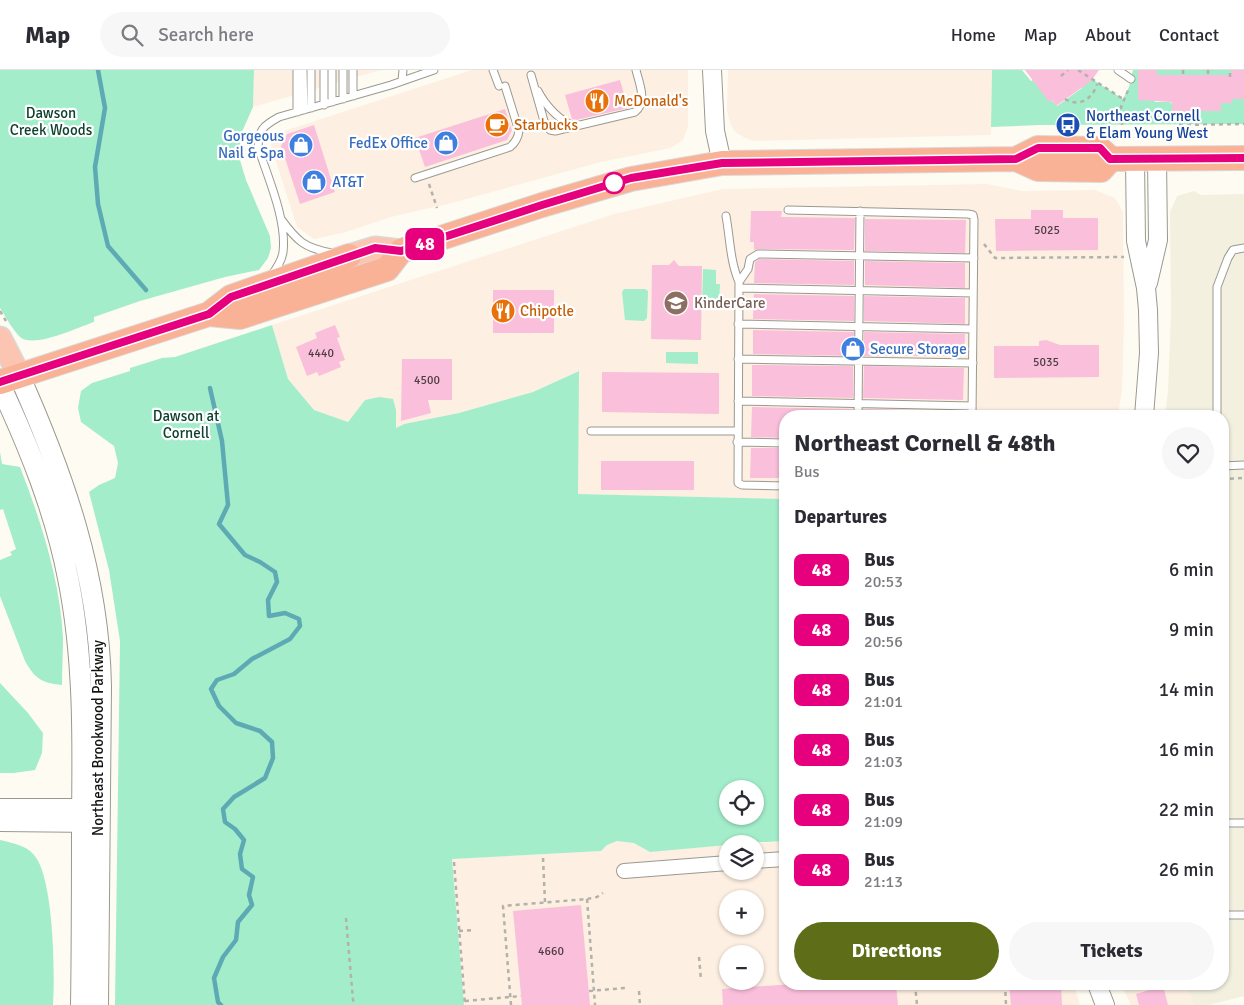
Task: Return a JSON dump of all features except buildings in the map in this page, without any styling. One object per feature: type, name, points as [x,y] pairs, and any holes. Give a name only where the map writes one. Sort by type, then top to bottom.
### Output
[{"type":"highway","points":[[209,314],[240,317],[387,269],[401,251],[542,205],[631,178],[722,163],[1016,159],[1038,170],[1101,170],[1110,159],[1244,158]]},
{"type":"highway","points":[[6,381],[209,314],[231,297],[349,256]]},
{"type":"main road","points":[[349,256],[375,248],[401,251]]},
{"type":"main road","name":"Northeast Brookwood Parkway","points":[[0,338],[6,381],[51,449],[78,530],[93,598],[100,659],[81,1005]]},
{"type":"main road","name":"Northeast Brookwood Parkway","points":[[91,816],[98,1005]]},
{"type":"street","points":[[712,70],[715,131],[722,163]]},
{"type":"street","points":[[1144,410],[1149,353],[1146,288],[1158,240],[1146,159]]},
{"type":"street","points":[[0,808],[91,816]]},
{"type":"street","points":[[0,822],[91,816]]},
{"type":"street","points":[[764,861],[779,860]]},
{"type":"street","points":[[624,871],[719,865]]},
{"type":"street","points":[[1099,990],[1105,1005]]},
{"type":"lane","points":[[297,70],[304,110]]},
{"type":"lane","points":[[303,70],[304,110]]},
{"type":"lane","points":[[304,110],[311,70]]},
{"type":"lane","points":[[324,70],[324,104]]},
{"type":"lane","points":[[332,70],[332,102]]},
{"type":"lane","points":[[343,99],[344,70]]},
{"type":"lane","points":[[402,70],[402,80]]},
{"type":"lane","points":[[265,284],[277,267],[283,253],[283,240],[280,216],[258,147],[259,136],[264,126],[279,117],[390,86],[402,80],[434,70]]},
{"type":"lane","points":[[415,178],[510,147],[515,143],[519,131],[502,86],[493,70]]},
{"type":"lane","points":[[577,127],[563,121],[546,104],[540,96],[531,74],[544,121],[550,130],[555,131],[577,127],[635,112],[639,109],[642,99],[636,70]]},
{"type":"lane","points":[[1118,70],[1131,79]]},
{"type":"lane","points":[[353,96],[356,71]]},
{"type":"lane","points":[[788,210],[972,215],[974,220],[972,410]]},
{"type":"lane","points":[[858,410],[860,211]]},
{"type":"lane","points":[[280,216],[301,243],[324,252],[349,256]]},
{"type":"lane","points":[[726,216],[732,253],[731,262],[739,285],[738,483],[742,485],[779,486]]},
{"type":"lane","points":[[1217,410],[1217,287],[1233,250],[1244,248]]},
{"type":"lane","points":[[739,285],[748,269],[750,259],[758,254],[974,258]]},
{"type":"lane","points":[[739,285],[859,291],[973,293]]},
{"type":"lane","points":[[738,324],[973,329]]},
{"type":"lane","points":[[738,359],[973,364]]},
{"type":"lane","points":[[738,401],[972,406]]},
{"type":"lane","points":[[591,431],[737,432]]},
{"type":"lane","points":[[737,442],[779,443]]},
{"type":"lane","points":[[1229,466],[1244,466]]},
{"type":"lane","points":[[1229,823],[1244,823]]},
{"type":"lane","points":[[1229,915],[1244,915]]},
{"type":"path","points":[[1061,76],[1068,70]]},
{"type":"path","points":[[1078,70],[1123,99],[1121,107],[1122,124]]},
{"type":"path","points":[[1208,70],[1208,75]]},
{"type":"path","points":[[1230,70],[1230,77]]},
{"type":"path","points":[[1065,99],[1069,102],[1087,100],[1092,96],[1097,84]]},
{"type":"path","points":[[1179,125],[1244,124]]},
{"type":"path","points":[[430,184],[437,208]]},
{"type":"path","points":[[981,240],[995,258],[1126,257]]},
{"type":"path","points":[[1229,479],[1244,478]]},
{"type":"path","points":[[543,858],[545,902]]},
{"type":"path","points":[[454,862],[465,1005]]},
{"type":"path","points":[[511,1005],[503,906],[587,899],[597,897],[603,893]]},
{"type":"path","points":[[587,899],[595,1005]]},
{"type":"path","points":[[346,918],[355,1005]]},
{"type":"path","points":[[459,931],[474,930]]},
{"type":"path","points":[[699,957],[701,980]]},
{"type":"path","points":[[589,991],[625,988]]},
{"type":"path","points":[[916,990],[917,1005]]},
{"type":"path","points":[[1005,990],[1006,1005]]},
{"type":"path","points":[[639,991],[640,1005]]},
{"type":"path","points":[[465,1001],[521,996]]},
{"type":"shaded area","points":[[254,70],[381,70],[253,107]]},
{"type":"shaded area","points":[[472,70],[688,70],[688,126],[683,140],[671,148],[601,162],[448,204],[391,217],[346,232],[314,239],[297,227],[271,146],[272,139],[281,132]]},
{"type":"shaded area","points":[[728,70],[992,70],[991,135],[754,141],[735,132],[730,123],[727,111]]},
{"type":"shaded area","points":[[987,184],[1022,191],[1095,190],[1115,198],[1123,212],[1124,326],[1122,390],[1119,410],[779,410],[779,499],[577,494],[578,371],[533,392],[459,413],[404,424],[396,428],[396,410],[379,397],[365,400],[348,422],[314,410],[288,379],[272,325],[614,214],[723,189]]},
{"type":"shaded area","points":[[1194,191],[1201,195],[1244,194],[1244,996],[1209,1005],[1193,1005],[1189,990],[1229,990],[1229,410],[1166,410],[1171,313],[1170,212],[1177,196]]},
{"type":"shaded area","points":[[617,841],[634,843],[650,851],[719,846],[719,880],[764,880],[764,843],[779,842],[779,990],[1076,990],[1080,1005],[464,1005],[452,859],[601,851],[607,845]]},
{"type":"shaded area","points":[[1124,990],[1189,990],[1193,1005],[1131,1005]]},
{"type":"green space","name":"Dawson Creek Woods","points":[[0,70],[254,70],[253,107],[241,134],[239,157],[246,180],[270,236],[271,248],[268,258],[259,270],[225,277],[140,301],[94,317],[94,322],[56,336],[35,340],[26,340],[20,337],[0,308]]},
{"type":"green space","points":[[992,70],[1022,70],[1057,106],[1082,88],[1073,75],[1056,70],[1078,70],[1123,99],[1129,87],[1133,70],[1138,70],[1155,102],[1170,102],[1221,111],[1221,103],[1232,103],[1232,99],[1244,99],[1244,124],[991,127]]},
{"type":"green space","points":[[1157,70],[1231,70],[1231,77],[1222,75],[1170,75],[1170,77],[1157,77]]},
{"type":"green space","points":[[703,269],[716,270],[716,284],[720,284],[719,305],[702,305]]},
{"type":"green space","points":[[624,289],[645,289],[648,291],[647,318],[644,321],[625,320],[622,292]]},
{"type":"green space","name":"Dawson at Cornell","points":[[272,325],[288,379],[314,410],[348,422],[365,400],[379,397],[393,399],[396,410],[396,428],[404,424],[459,413],[533,392],[579,371],[578,494],[779,499],[779,841],[764,842],[764,835],[719,835],[719,846],[650,852],[634,843],[617,841],[607,845],[601,851],[452,859],[464,1005],[115,1005],[120,641],[109,570],[89,492],[115,478],[118,463],[114,446],[81,422],[78,408],[81,391],[92,383],[130,371],[130,368],[162,358],[175,357]]},
{"type":"green space","points":[[666,352],[698,352],[698,364],[666,363]]},
{"type":"green space","points":[[0,452],[2,464],[20,467],[35,508],[54,573],[63,638],[62,685],[40,679],[29,667],[0,596],[0,560],[12,555],[10,552],[16,549],[3,509],[0,510]]},
{"type":"green space","points":[[0,683],[28,713],[43,733],[42,753],[35,770],[0,773]]},
{"type":"green space","points":[[0,840],[27,849],[34,855],[41,867],[46,884],[52,927],[53,1005],[0,1005]]},
{"type":"waterway","points":[[98,70],[105,108],[95,167],[98,204],[108,246],[146,290]]},
{"type":"waterway","points":[[210,388],[222,441],[228,505],[219,524],[245,555],[275,572],[277,582],[268,600],[269,616],[285,613],[299,619],[300,626],[290,639],[252,659],[234,674],[217,680],[211,689],[219,706],[236,723],[260,731],[272,742],[273,758],[265,778],[234,797],[223,809],[225,822],[235,829],[244,840],[240,854],[242,869],[253,877],[249,895],[252,905],[238,922],[236,940],[223,957],[214,978],[218,1002],[221,1005]]},
{"type":"bus line","name":"48","points":[[0,382],[209,314],[231,297],[375,248],[401,251],[631,178],[680,169],[722,163],[753,162],[1016,159],[1038,148],[1100,148],[1110,159],[1244,158]]},
{"type":"place","name":"McDonald's","points":[[597,101]]},
{"type":"place","name":"Starbucks","points":[[497,125]]},
{"type":"place","name":"Northeast Cornell & Elam Young West","points":[[1068,125]]},
{"type":"place","name":"FedEx Office","points":[[446,143]]},
{"type":"place","name":"Gorgeous Nail & Spa","points":[[301,145]]},
{"type":"place","name":"AT&T","points":[[314,182]]},
{"type":"place","name":"KinderCare","points":[[676,303]]},
{"type":"place","name":"Chipotle","points":[[503,311]]},
{"type":"place","name":"Secure Storage","points":[[853,349]]}]
